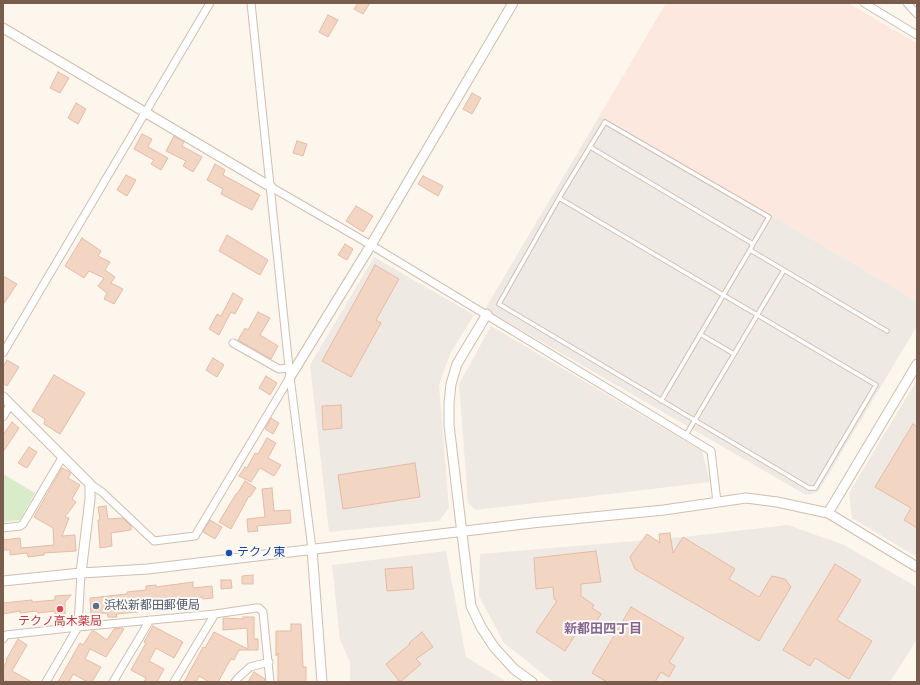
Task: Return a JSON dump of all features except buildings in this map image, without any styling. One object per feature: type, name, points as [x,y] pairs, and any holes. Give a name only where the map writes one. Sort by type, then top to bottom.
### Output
[{"type":"street","points":[[3,353],[210,3]]},
{"type":"street","points":[[251,3],[289,372],[312,549],[322,682]]},
{"type":"street","points":[[3,397],[90,484],[102,492],[154,541],[196,536],[289,372],[371,244],[514,3]]},
{"type":"street","points":[[864,3],[917,35]]},
{"type":"street","points":[[907,3],[917,14]]},
{"type":"street","points":[[3,28],[271,187],[371,244],[711,451],[717,502]]},
{"type":"street","points":[[486,314],[457,364],[451,384],[449,426],[462,532],[472,606],[481,627],[494,647],[509,663],[532,682]]},
{"type":"street","points":[[233,342],[280,369],[289,372]]},
{"type":"street","points":[[828,513],[917,364]]},
{"type":"street","points":[[3,417],[10,405]]},
{"type":"street","points":[[3,528],[20,526],[23,524],[63,456]]},
{"type":"street","points":[[46,682],[78,628],[81,573],[90,498],[90,484]]},
{"type":"street","points":[[3,581],[81,573],[148,569],[532,523],[664,510],[746,498],[777,502],[828,513],[917,567]]},
{"type":"street","points":[[4,637],[256,608],[263,612],[270,682]]},
{"type":"street","points":[[174,682],[214,614]]},
{"type":"street","points":[[113,682],[150,620]]},
{"type":"street","points":[[235,682],[250,667],[269,662]]},
{"type":"lane","points":[[559,198],[724,295],[758,314],[876,385],[815,488],[809,488],[661,401],[499,304],[559,198],[606,122],[769,217],[724,295],[661,401]]},
{"type":"lane","points":[[590,147],[753,244]]},
{"type":"lane","points":[[750,250],[887,331]]},
{"type":"lane","points":[[686,435],[784,270]]},
{"type":"lane","points":[[700,334],[734,354]]},
{"type":"shaded area","points":[[666,3],[848,3],[917,43],[917,301],[600,115]]},
{"type":"shaded area","points":[[600,115],[917,301],[917,326],[818,492],[806,495],[485,309]]},
{"type":"shaded area","points":[[374,257],[474,315],[450,354],[439,385],[449,508],[439,521],[329,532],[310,365]]},
{"type":"shaded area","points":[[491,326],[702,451],[710,482],[476,510],[468,503],[459,384]]},
{"type":"shaded area","points":[[917,380],[917,557],[852,518],[849,493]]},
{"type":"shaded area","points":[[788,525],[844,545],[917,587],[917,639],[890,682],[553,682],[504,643],[479,596],[480,554],[683,537]]},
{"type":"shaded area","points":[[446,551],[466,657],[507,682],[350,682],[350,662],[340,640],[332,565]]},
{"type":"green space","points":[[3,474],[35,493],[20,520],[3,522]]},
{"type":"place","name":"テクノ東","points":[[229,553]]},
{"type":"place","name":"浜松新都田郵便局","points":[[96,606]]},
{"type":"place","name":"テクノ高木薬局","points":[[60,609]]},
{"type":"district","name":"新都田四丁目","points":[[603,630]]}]
